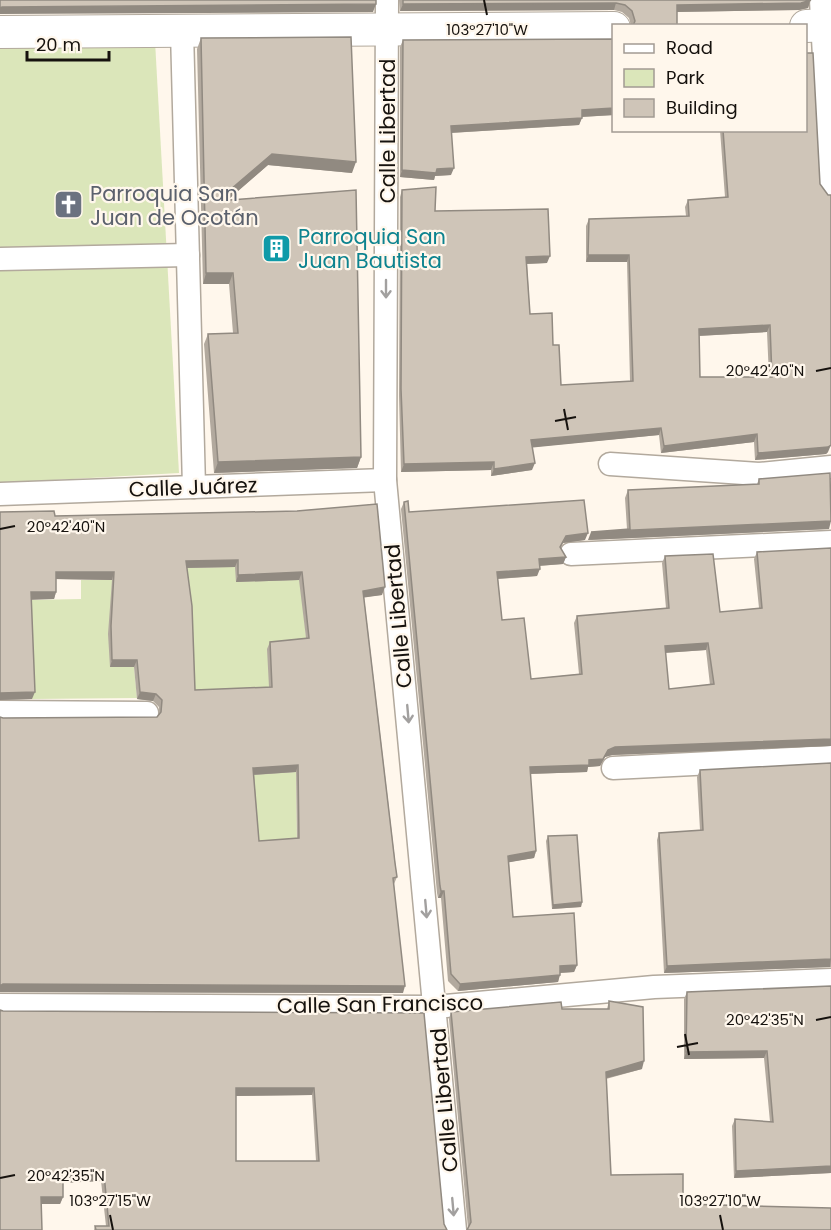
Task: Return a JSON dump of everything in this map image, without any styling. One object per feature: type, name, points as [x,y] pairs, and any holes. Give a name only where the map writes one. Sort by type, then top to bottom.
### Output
[{"type":"main road","points":[[0,32],[612,28]]},
{"type":"street","name":"Calle Libertad","points":[[387,0],[385,480],[455,1230]]},
{"type":"street","points":[[820,19],[831,190]]},
{"type":"street","points":[[182,31],[194,487]]},
{"type":"street","points":[[0,259],[188,255]]},
{"type":"street","points":[[610,464],[759,474],[831,467]]},
{"type":"street","name":"Calle Juárez","points":[[0,494],[385,480]]},
{"type":"street","points":[[571,554],[831,542]]},
{"type":"street","points":[[0,712],[147,713]]},
{"type":"street","points":[[613,768],[831,757]]},
{"type":"street","name":"Calle San Francisco","points":[[0,1005],[435,1007],[654,987],[831,980]]},
{"type":"green space","points":[[155,41],[179,473],[0,483],[0,42]]},
{"type":"green space","points":[[222,519],[300,580],[307,645],[270,694],[193,698],[183,568],[225,567]]},
{"type":"green space","points":[[81,580],[112,580],[110,667],[134,667],[137,698],[32,699],[29,600],[81,599]]},
{"type":"green space","points":[[296,772],[297,845],[239,849],[250,774]]},
{"type":"building","points":[[0,0],[376,0],[376,4],[0,8]]},
{"type":"building","points":[[403,0],[811,0],[801,3],[677,5],[677,24],[634,24],[632,11],[625,5],[616,3],[403,4]]},
{"type":"building","name":"Parroquia San Juan Bautista","points":[[351,37],[356,162],[272,154],[217,201],[356,190],[361,457],[218,462],[208,334],[238,333],[233,273],[206,273],[201,38]]},
{"type":"building","points":[[612,39],[612,108],[582,110],[582,118],[451,126],[454,168],[437,169],[436,173],[402,170],[403,40]]},
{"type":"building","points":[[807,53],[813,53],[820,184],[828,195],[831,195],[831,445],[758,453],[757,434],[664,446],[661,428],[531,440],[535,463],[494,469],[494,462],[404,464],[401,389],[402,190],[436,187],[435,211],[548,209],[550,256],[526,257],[530,314],[552,313],[553,345],[559,345],[561,385],[633,381],[629,255],[588,255],[589,219],[689,216],[688,200],[728,197],[723,132],[807,132]],"holes":[[[770,325],[772,377],[700,377],[699,329]]]},
{"type":"building","points":[[830,473],[831,521],[591,532],[630,529],[628,490],[759,484],[759,479]]},
{"type":"building","points":[[584,500],[588,533],[566,536],[560,547],[566,557],[539,559],[540,569],[497,572],[502,620],[524,618],[531,679],[582,674],[577,616],[669,608],[665,556],[713,554],[720,612],[762,608],[757,552],[831,548],[831,739],[615,747],[608,750],[603,759],[589,760],[589,765],[530,767],[536,851],[508,856],[513,917],[574,913],[577,965],[560,966],[560,975],[460,984],[451,974],[444,891],[441,891],[440,886],[404,502],[408,501],[409,512]],"holes":[[[708,643],[714,684],[669,689],[665,646]]]},
{"type":"building","points":[[377,504],[385,587],[363,591],[397,877],[393,878],[405,986],[3,984],[0,986],[0,717],[157,717],[161,712],[162,700],[156,694],[140,692],[137,660],[112,660],[114,572],[56,572],[56,592],[31,592],[35,692],[0,693],[0,512],[54,511],[55,516],[297,511]],"holes":[[[238,560],[238,575],[302,572],[309,638],[270,642],[272,687],[195,690],[192,606],[186,561]],[[298,765],[299,838],[259,841],[253,768]]]},
{"type":"building","points":[[831,763],[831,959],[667,966],[659,833],[703,830],[700,770]]},
{"type":"building","points":[[577,835],[582,902],[553,905],[548,836]]},
{"type":"building","points":[[831,986],[831,1166],[736,1171],[735,1119],[773,1122],[767,1051],[686,1052],[687,992]]},
{"type":"building","points":[[609,1001],[643,1007],[644,1061],[606,1072],[611,1175],[683,1174],[683,1204],[831,1208],[831,1230],[467,1230],[471,1222],[451,1012],[561,1002],[562,1009],[609,1009]]},
{"type":"building","points":[[0,1010],[424,1013],[444,1224],[447,1230],[96,1230],[95,1226],[109,1226],[104,1174],[63,1176],[63,1197],[41,1197],[42,1230],[0,1230]],"holes":[[[236,1088],[314,1088],[319,1161],[236,1161]]]},
{"type":"place","name":"Parroquia San Juan de Ocotán","points":[[69,205]]},
{"type":"place","name":"Parroquia San Juan Bautista","points":[[277,248]]}]
